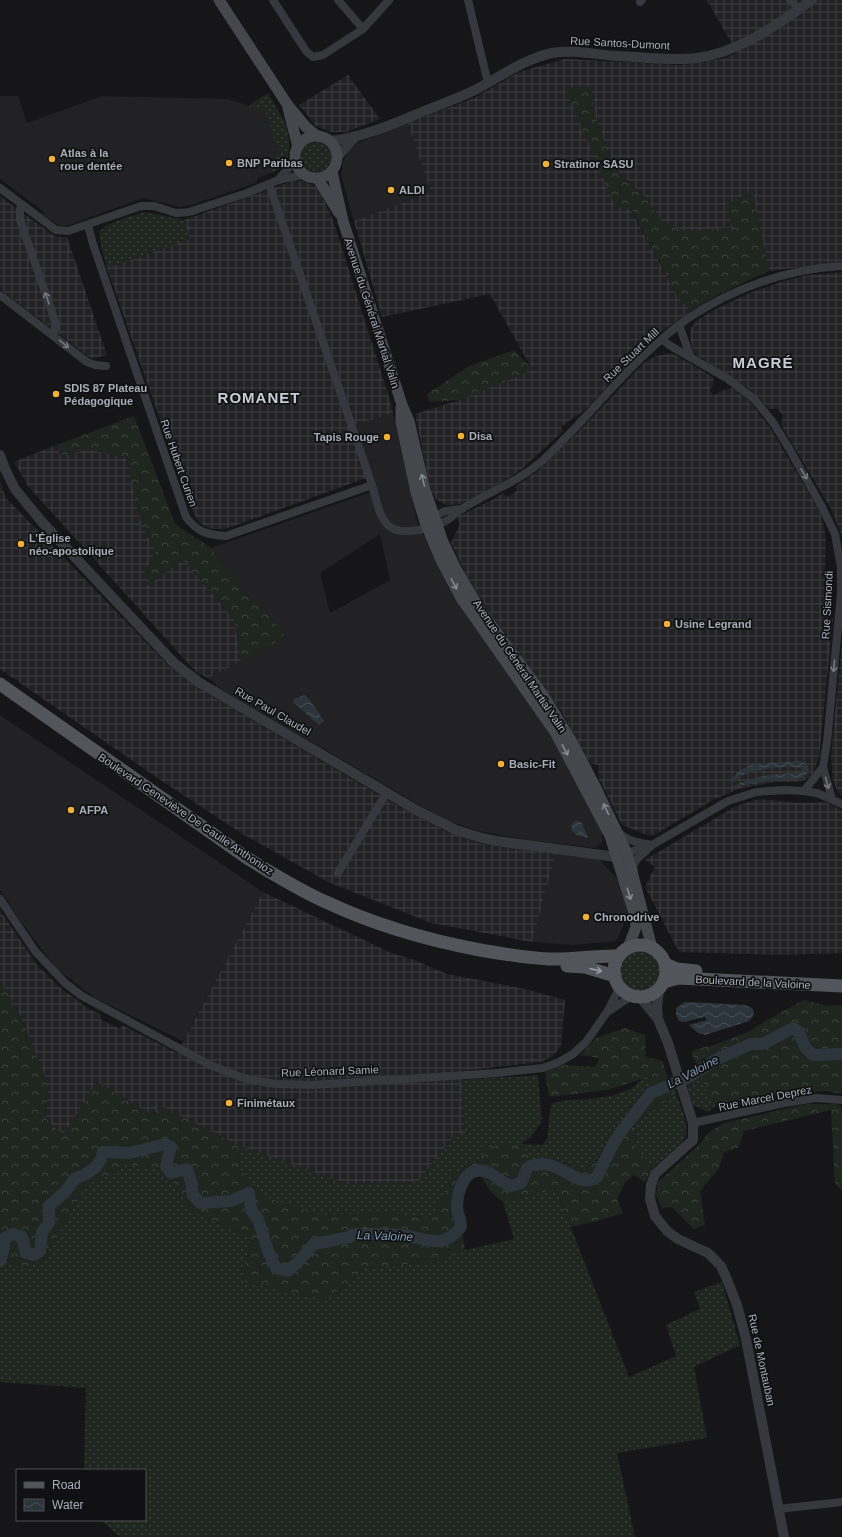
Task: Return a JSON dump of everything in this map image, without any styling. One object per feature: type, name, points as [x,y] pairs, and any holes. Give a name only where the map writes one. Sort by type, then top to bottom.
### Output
[{"type":"main road","points":[[219,0],[287,104],[306,126],[317,136],[330,141],[336,150],[338,156],[337,162],[332,172],[323,178],[318,179],[303,175],[295,161],[298,147],[306,139],[317,136]]},
{"type":"main road","points":[[287,104],[298,147]]},
{"type":"main road","name":"Avenue du Général Martial Valin","points":[[332,172],[343,221],[402,406],[401,422],[416,492],[442,560],[461,598],[555,732],[610,836],[624,856],[635,883],[652,948]]},
{"type":"main road","name":"Avenue du Général Martial Valin","points":[[318,179],[343,221]]},
{"type":"main road","name":"Avenue du Général Martial Valin","points":[[429,524],[481,611],[543,695],[572,742],[617,832],[624,856],[636,927],[624,952]]},
{"type":"main road","name":"Boulevard Geneviève De Gaulle Anthonioz","points":[[0,684],[247,858],[275,875],[326,902],[394,929],[433,940],[505,954],[549,959],[582,958],[624,952]]},
{"type":"main road","name":"Boulevard Geneviève De Gaulle Anthonioz","points":[[0,694],[244,864],[275,883],[335,913],[369,927],[452,951],[505,961],[585,967],[626,989]]},
{"type":"main road","points":[[639,945],[652,948],[662,956],[666,964],[666,973],[661,986],[648,996],[626,989],[615,965],[624,952],[639,945]]},
{"type":"main road","name":"Boulevard de la Valoine","points":[[666,964],[678,969],[688,970],[842,978]]},
{"type":"main road","name":"Boulevard de la Valoine","points":[[661,986],[678,978],[842,986]]},
{"type":"street","points":[[273,0],[306,51],[313,57],[323,55],[363,29],[389,0]]},
{"type":"street","points":[[338,0],[363,29]]},
{"type":"street","points":[[468,0],[488,83]]},
{"type":"street","points":[[790,0],[799,9]]},
{"type":"street","name":"Rue Santos-Dumont","points":[[330,141],[342,140],[356,136],[443,104],[488,83],[521,65],[552,53],[569,51],[606,55],[683,59],[716,54],[730,50],[749,42],[812,0]]},
{"type":"street","name":"Rue Santos-Dumont","points":[[338,156],[356,136]]},
{"type":"street","points":[[278,180],[295,161]]},
{"type":"street","points":[[0,188],[56,230],[68,231],[141,206],[154,206],[176,213],[189,212],[278,180],[303,175]]},
{"type":"street","points":[[268,184],[383,519],[388,526],[396,531],[408,531],[429,524]]},
{"type":"street","points":[[22,205],[20,209],[20,220],[52,312],[56,326],[53,335]]},
{"type":"street","name":"Rue Hubert Curien","points":[[88,225],[93,244],[186,517],[192,525],[213,536],[226,536],[372,485]]},
{"type":"street","name":"Rue Stuart Mill","points":[[429,524],[447,510],[462,508],[508,485],[542,462],[662,339],[679,325],[717,301],[750,286],[782,275],[824,267],[842,266]]},
{"type":"street","points":[[0,295],[87,362],[95,365],[106,366]]},
{"type":"street","points":[[679,325],[691,358]]},
{"type":"street","name":"Rue Sismondi","points":[[662,339],[669,345],[728,379],[754,399],[772,421],[784,440],[822,507],[835,534],[841,567],[839,647],[823,766],[832,799]]},
{"type":"street","name":"Rue Paul Claudel","points":[[0,455],[15,489],[26,505],[174,663],[200,682],[446,825],[468,834],[496,841],[624,856]]},
{"type":"street","name":"Rue Sismondi","points":[[804,791],[823,766]]},
{"type":"street","points":[[635,883],[633,867],[641,853],[652,845],[728,801],[756,792],[784,790],[817,793],[842,804]]},
{"type":"street","points":[[338,873],[387,792]]},
{"type":"street","points":[[617,832],[635,843],[652,845]]},
{"type":"street","points":[[624,856],[652,845]]},
{"type":"street","points":[[624,856],[641,853]]},
{"type":"street","name":"Rue Léonard Samie","points":[[0,899],[35,951],[65,983],[82,996],[210,1065],[243,1078],[261,1082],[313,1085],[497,1073],[543,1068],[559,1062],[573,1054],[586,1042],[607,1012]]},
{"type":"street","points":[[661,986],[657,1007],[658,1019],[693,1123]]},
{"type":"street","points":[[607,1012],[626,989]]},
{"type":"street","points":[[607,1012],[627,999],[626,989]]},
{"type":"street","points":[[626,989],[658,1019]]},
{"type":"street","name":"Rue Marcel Deprez","points":[[693,1123],[784,1103],[816,1098],[842,1100]]},
{"type":"street","name":"Rue de Montauban","points":[[693,1123],[693,1140],[655,1174],[651,1185],[650,1199],[656,1216],[667,1231],[678,1239],[708,1254],[721,1266],[726,1277],[737,1305],[746,1339],[784,1537]]},
{"type":"street","points":[[778,1509],[842,1502]]},
{"type":"shaded area","points":[[707,0],[842,0],[842,262],[769,271],[752,192],[733,228],[684,231],[662,221],[643,195],[616,169],[596,120],[591,87],[565,88],[678,297],[691,311],[658,334],[585,410],[561,427],[563,431],[522,469],[464,503],[446,505],[436,499],[431,491],[415,414],[460,400],[532,369],[490,294],[382,317],[354,221],[431,192],[408,123],[474,98],[519,72],[565,59],[680,65],[722,59],[737,53]]},
{"type":"shaded area","points":[[348,75],[380,119],[346,132],[331,132],[316,126],[299,105]]},
{"type":"shaded area","points":[[268,93],[286,124],[289,138],[287,162],[283,168],[258,178],[256,183],[188,206],[180,207],[143,198],[69,225],[61,226],[44,215],[43,211],[0,179],[0,96],[18,96],[27,123],[102,96],[228,99],[249,106]]},
{"type":"shaded area","points":[[408,123],[431,192],[354,221],[341,175],[343,162],[348,152],[358,143]]},
{"type":"shaded area","points":[[293,181],[304,181],[315,186],[322,196],[333,220],[393,413],[352,426],[369,477],[231,527],[214,529],[206,527],[199,522],[192,511],[107,268],[190,239],[184,220]]},
{"type":"shaded area","points":[[0,196],[53,235],[57,237],[67,237],[107,355],[93,358],[89,357],[0,289]]},
{"type":"shaded area","points":[[842,272],[842,540],[831,509],[781,425],[783,416],[778,409],[769,409],[748,388],[698,356],[693,351],[690,337],[691,328],[695,322],[710,312],[747,294],[781,282],[804,276]]},
{"type":"shaded area","points":[[672,353],[713,377],[714,384],[710,389],[713,396],[721,391],[732,388],[749,401],[769,426],[820,512],[826,539],[826,582],[823,584],[833,597],[830,602],[829,618],[833,619],[819,758],[811,777],[796,782],[774,782],[738,789],[713,800],[654,835],[647,835],[622,825],[599,779],[598,765],[590,763],[561,711],[488,610],[466,574],[451,543],[460,524],[457,519],[459,516],[503,493],[507,497],[517,491],[516,486],[539,470],[581,429],[645,362],[656,356]]},
{"type":"shaded area","points":[[393,413],[419,529],[433,547],[460,605],[470,621],[548,730],[568,765],[602,831],[602,842],[596,848],[528,840],[479,831],[445,820],[216,686],[216,684],[208,678],[286,637],[265,610],[244,594],[211,548],[374,491],[352,426]],"holes":[[[380,534],[390,580],[330,613],[320,573]]]},
{"type":"shaded area","points":[[59,444],[59,454],[66,455],[88,449],[127,458],[142,527],[156,551],[144,574],[148,585],[183,560],[234,619],[241,661],[208,678],[196,672],[28,486],[14,462]]},
{"type":"shaded area","points":[[0,482],[6,498],[170,667],[210,695],[391,802],[445,831],[481,844],[556,854],[532,942],[431,923],[328,882],[241,833],[159,779],[0,669]]},
{"type":"shaded area","points":[[842,641],[842,796],[838,792],[833,781],[831,755]]},
{"type":"shaded area","name":"AFPA","points":[[0,715],[263,892],[183,1041],[95,998],[57,969],[21,922],[0,890]]},
{"type":"shaded area","points":[[759,799],[800,803],[825,802],[842,810],[842,953],[781,955],[679,952],[645,887],[655,867],[645,860],[736,806]]},
{"type":"shaded area","points":[[556,854],[599,859],[624,886],[628,916],[616,941],[573,945],[532,942]]},
{"type":"shaded area","points":[[263,892],[389,952],[414,960],[447,974],[525,989],[565,1000],[561,1046],[553,1056],[541,1062],[461,1071],[465,1133],[456,1133],[418,1182],[347,1184],[238,1145],[159,1105],[154,1116],[97,1082],[64,1135],[46,1120],[48,1084],[20,1015],[0,981],[0,910],[37,965],[62,989],[89,1009],[100,1014],[100,1019],[120,1029],[122,1025],[177,1053]]},
{"type":"green space","points":[[591,87],[596,120],[616,169],[643,195],[662,221],[684,231],[733,228],[725,205],[752,191],[769,271],[719,294],[691,311],[678,297],[632,210],[615,206],[565,88]]},
{"type":"green space","points":[[268,93],[283,120],[289,139],[289,149],[283,168],[272,173],[269,168],[276,160],[275,155],[280,154],[264,109],[259,110],[257,107],[253,108],[249,106]]},
{"type":"green space","points":[[316,142],[327,146],[331,157],[327,168],[316,172],[305,168],[301,157],[305,146]]},
{"type":"green space","points":[[145,212],[184,220],[190,239],[107,268],[99,232],[115,222]]},
{"type":"green space","points":[[514,350],[533,370],[460,400],[429,402],[427,394],[469,366]]},
{"type":"green space","points":[[134,416],[175,524],[211,548],[244,594],[265,610],[286,637],[241,661],[234,619],[183,560],[148,585],[144,574],[156,551],[142,527],[127,458],[88,449],[66,455],[59,454],[59,444]]},
{"type":"green space","points":[[636,949],[644,949],[656,955],[662,967],[662,975],[656,987],[644,993],[636,993],[624,987],[618,975],[618,967],[624,955]]},
{"type":"green space","points":[[0,981],[20,1015],[48,1084],[46,1119],[63,1135],[97,1082],[154,1116],[159,1105],[238,1145],[240,1169],[262,1196],[320,1215],[392,1213],[431,1219],[453,1174],[479,1159],[487,1148],[500,1145],[521,1144],[533,1160],[552,1158],[568,1165],[583,1169],[597,1160],[617,1125],[636,1103],[653,1074],[607,1090],[549,1097],[545,1072],[563,1065],[595,1067],[600,1058],[580,1055],[596,1038],[625,1028],[645,1035],[646,1057],[663,1061],[666,1073],[676,1093],[644,1117],[635,1127],[636,1147],[652,1168],[645,1182],[634,1175],[625,1182],[617,1199],[623,1213],[571,1227],[556,1189],[503,1202],[490,1191],[481,1176],[471,1178],[455,1187],[465,1250],[442,1261],[367,1268],[328,1299],[303,1296],[243,1281],[251,1238],[193,1212],[163,1169],[126,1165],[85,1188],[44,1259],[23,1269],[0,1255]]},
{"type":"green space","points":[[804,1000],[827,1006],[842,1005],[842,1094],[827,1091],[786,1093],[727,1108],[716,1105],[708,1094],[699,1069],[691,1053],[696,1049],[714,1045],[748,1032]]},
{"type":"green space","points":[[653,1073],[636,1103],[617,1125],[597,1160],[583,1169],[568,1165],[552,1158],[533,1160],[487,1148],[479,1159],[453,1174],[431,1219],[392,1213],[320,1215],[262,1196],[240,1169],[238,1145],[347,1184],[418,1182],[456,1133],[465,1133],[461,1080],[538,1075],[542,1122],[531,1137],[521,1144],[542,1145],[547,1139],[551,1104],[566,1100],[591,1099],[611,1096],[631,1089],[642,1079]]},
{"type":"green space","points":[[702,1077],[708,1094],[716,1105],[708,1112],[693,1105],[686,1082]]},
{"type":"green space","points":[[676,1093],[686,1124],[685,1136],[683,1141],[677,1147],[652,1168],[636,1147],[635,1127],[644,1117]]},
{"type":"green space","points":[[806,1104],[837,1104],[842,1107],[842,1191],[835,1183],[831,1110],[744,1131],[738,1148],[724,1152],[719,1168],[700,1191],[705,1225],[694,1229],[672,1207],[662,1208],[656,1195],[658,1182],[699,1145],[708,1133],[724,1123]]},
{"type":"green space","points":[[126,1165],[163,1169],[193,1212],[251,1238],[243,1281],[303,1296],[328,1299],[367,1268],[442,1261],[465,1250],[514,1239],[503,1202],[556,1189],[629,1377],[676,1356],[666,1325],[700,1309],[694,1292],[722,1282],[740,1345],[694,1367],[707,1438],[617,1453],[635,1537],[120,1537],[102,1521],[146,1521],[146,1469],[84,1469],[86,1388],[0,1382],[0,1255],[23,1269],[44,1259],[84,1189]]},
{"type":"water","points":[[305,695],[324,721],[319,725],[293,702],[294,699]]},
{"type":"water","points":[[800,761],[806,764],[809,768],[807,774],[802,778],[733,787],[757,778],[802,772],[802,769],[797,767],[782,767],[764,769],[749,773],[730,782],[740,770],[754,764]]},
{"type":"water","points":[[576,820],[582,823],[588,838],[577,835],[571,830],[572,824]]},
{"type":"water","points":[[685,1002],[745,1005],[752,1008],[754,1012],[749,1021],[705,1035],[698,1033],[689,1025],[707,1020],[705,1017],[684,1022],[679,1021],[676,1015],[676,1008]]},
{"type":"waterway","name":"La Valoine","points":[[0,1261],[5,1238],[13,1234],[22,1237],[26,1253],[34,1255],[40,1251],[42,1232],[49,1223],[49,1206],[66,1191],[74,1179],[86,1174],[96,1167],[103,1152],[130,1153],[165,1144],[171,1147],[166,1166],[171,1173],[187,1169],[193,1195],[200,1203],[231,1201],[249,1193],[251,1210],[258,1219],[268,1251],[276,1268],[287,1271],[296,1264],[314,1244],[350,1237],[357,1234],[394,1234],[424,1240],[441,1241],[452,1236],[461,1227],[457,1201],[464,1181],[468,1175],[473,1172],[479,1170],[487,1172],[511,1186],[521,1183],[526,1170],[529,1167],[545,1164],[554,1166],[576,1178],[590,1180],[597,1177],[620,1133],[651,1093],[689,1077],[717,1059],[751,1044],[763,1044],[793,1028],[799,1032],[805,1047],[813,1055],[842,1054]]},
{"type":"place","name":"Atlas à la roue dentée","points":[[52,159]]},
{"type":"place","name":"BNP Paribas","points":[[229,163]]},
{"type":"place","name":"Stratinor SASU","points":[[546,164]]},
{"type":"place","name":"ALDI","points":[[391,190]]},
{"type":"place","name":"SDIS 87 Plateau Pédagogique","points":[[56,394]]},
{"type":"place","name":"Disa","points":[[461,436]]},
{"type":"place","name":"Tapis Rouge","points":[[387,437]]},
{"type":"place","name":"L’Église néo-apostolique","points":[[21,544]]},
{"type":"place","name":"Usine Legrand","points":[[667,624]]},
{"type":"place","name":"Basic-Fit","points":[[501,764]]},
{"type":"place","name":"AFPA","points":[[71,810]]},
{"type":"place","name":"Chronodrive","points":[[586,917]]},
{"type":"place","name":"Finimétaux","points":[[229,1103]]},
{"type":"district","name":"MAGRÉ","points":[[763,362]]},
{"type":"district","name":"ROMANET","points":[[259,397]]}]
